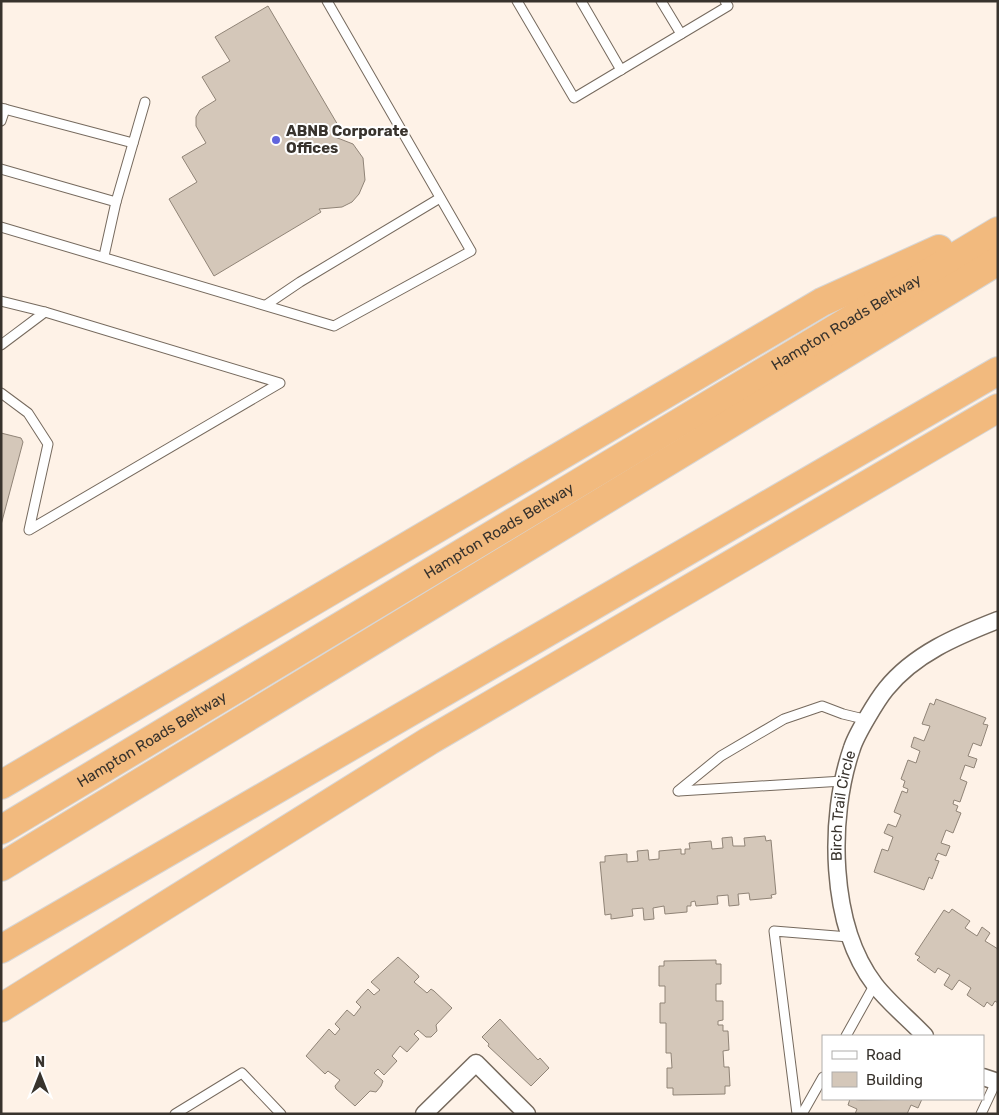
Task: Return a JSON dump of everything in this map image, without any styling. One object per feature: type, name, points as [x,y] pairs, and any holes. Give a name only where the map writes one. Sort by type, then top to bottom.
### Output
[{"type":"highway","points":[[1,785],[822,302],[998,223]]},
{"type":"highway","name":"Hampton Roads Beltway","points":[[1,830],[998,231]]},
{"type":"highway","points":[[1,867],[998,261]]},
{"type":"highway","points":[[1,949],[998,371]]},
{"type":"highway","points":[[1,1008],[429,741],[998,408]]},
{"type":"street","name":"Birch Trail Circle","points":[[925,1035],[875,984],[849,937],[836,871],[838,802],[852,746],[886,689],[917,659],[954,638],[998,620]]},
{"type":"street","points":[[424,1114],[476,1063],[527,1114]]},
{"type":"lane","points":[[1,227],[104,256],[334,326],[471,251],[327,1]]},
{"type":"lane","points":[[517,1],[574,98],[728,6],[725,1]]},
{"type":"lane","points":[[581,1],[621,70]]},
{"type":"lane","points":[[661,1],[680,34]]},
{"type":"lane","points":[[104,256],[116,202],[145,102]]},
{"type":"lane","points":[[1,121],[3,109],[133,143]]},
{"type":"lane","points":[[1,169],[116,202]]},
{"type":"lane","points":[[266,305],[300,282],[440,198]]},
{"type":"lane","points":[[1,301],[45,312],[280,383],[29,530],[48,444],[28,413],[1,393]]},
{"type":"lane","points":[[1,345],[45,312]]},
{"type":"lane","points":[[843,781],[678,791],[721,756],[784,719],[822,706],[843,714],[868,720]]},
{"type":"lane","points":[[797,1114],[774,931],[849,937]]},
{"type":"lane","points":[[847,1035],[875,984]]},
{"type":"lane","points":[[175,1114],[242,1073],[281,1114]]},
{"type":"lane","points":[[802,1114],[822,1079]]},
{"type":"lane","points":[[981,1114],[992,1081]]},
{"type":"building","name":"ABNB Corporate Offices","points":[[268,6],[342,132],[335,137],[353,144],[363,158],[365,180],[359,194],[352,202],[342,207],[319,209],[321,212],[214,276],[169,199],[197,182],[182,157],[206,143],[196,126],[196,117],[200,110],[216,100],[202,77],[230,61],[215,37]]},
{"type":"building","points":[[1,433],[21,438],[23,442],[1,525]]},
{"type":"building","points":[[936,699],[986,718],[983,724],[988,725],[981,746],[973,743],[968,756],[977,759],[974,768],[965,765],[960,779],[967,782],[960,802],[954,800],[953,804],[958,806],[956,811],[961,813],[953,833],[946,830],[941,843],[950,846],[946,856],[938,853],[935,860],[939,861],[932,879],[929,877],[924,890],[874,872],[882,849],[888,851],[893,837],[884,833],[888,824],[896,827],[901,815],[894,812],[902,791],[907,793],[908,789],[903,787],[905,781],[901,779],[908,760],[916,763],[920,751],[911,747],[914,737],[924,741],[930,726],[922,724],[930,703],[934,705]]},
{"type":"building","points":[[765,836],[766,841],[771,840],[776,894],[771,895],[772,898],[750,900],[749,893],[738,894],[739,905],[729,906],[728,895],[717,896],[718,904],[696,906],[695,901],[691,902],[691,906],[687,906],[687,912],[665,914],[664,906],[653,908],[654,919],[644,920],[643,908],[632,909],[633,916],[611,919],[611,914],[605,915],[600,862],[605,862],[605,856],[627,854],[627,862],[638,861],[637,851],[648,850],[649,860],[659,859],[659,851],[681,849],[681,854],[685,854],[685,849],[690,849],[689,843],[711,841],[712,849],[723,848],[722,838],[732,837],[733,846],[745,846],[744,838]]},
{"type":"building","points":[[952,909],[970,921],[965,928],[977,936],[982,927],[990,933],[985,941],[998,949],[998,1003],[995,1001],[992,1006],[987,1002],[984,1007],[967,995],[971,988],[959,980],[952,990],[944,985],[950,975],[938,968],[935,973],[917,960],[920,957],[915,954],[944,910],[949,913]]},
{"type":"building","points":[[398,957],[418,975],[419,977],[414,982],[427,993],[431,989],[434,991],[452,1008],[436,1025],[437,1031],[431,1037],[426,1037],[418,1030],[414,1034],[419,1039],[407,1052],[400,1046],[392,1056],[397,1061],[384,1075],[378,1069],[374,1073],[383,1081],[381,1086],[376,1092],[370,1091],[355,1106],[336,1089],[335,1086],[340,1080],[328,1071],[325,1074],[306,1056],[329,1029],[335,1035],[340,1029],[335,1024],[347,1010],[354,1016],[361,1007],[356,1002],[368,989],[374,995],[380,990],[371,982]]},
{"type":"building","points":[[716,960],[716,964],[721,964],[721,984],[716,984],[716,1001],[723,1001],[723,1020],[718,1021],[718,1025],[723,1025],[723,1031],[728,1031],[729,1050],[723,1051],[724,1067],[729,1067],[730,1086],[725,1086],[725,1094],[673,1095],[673,1088],[667,1088],[667,1068],[672,1068],[671,1053],[666,1053],[666,1023],[660,1023],[660,1003],[665,1003],[665,986],[659,986],[659,966],[664,966],[664,961]]},
{"type":"building","points":[[500,1019],[538,1060],[540,1058],[549,1068],[531,1086],[488,1046],[489,1044],[482,1037]]},
{"type":"building","points":[[850,1100],[922,1100],[918,1108],[911,1105],[907,1114],[855,1114],[857,1109],[848,1105]]},
{"type":"place","name":"ABNB Corporate Offices","points":[[276,140]]}]
